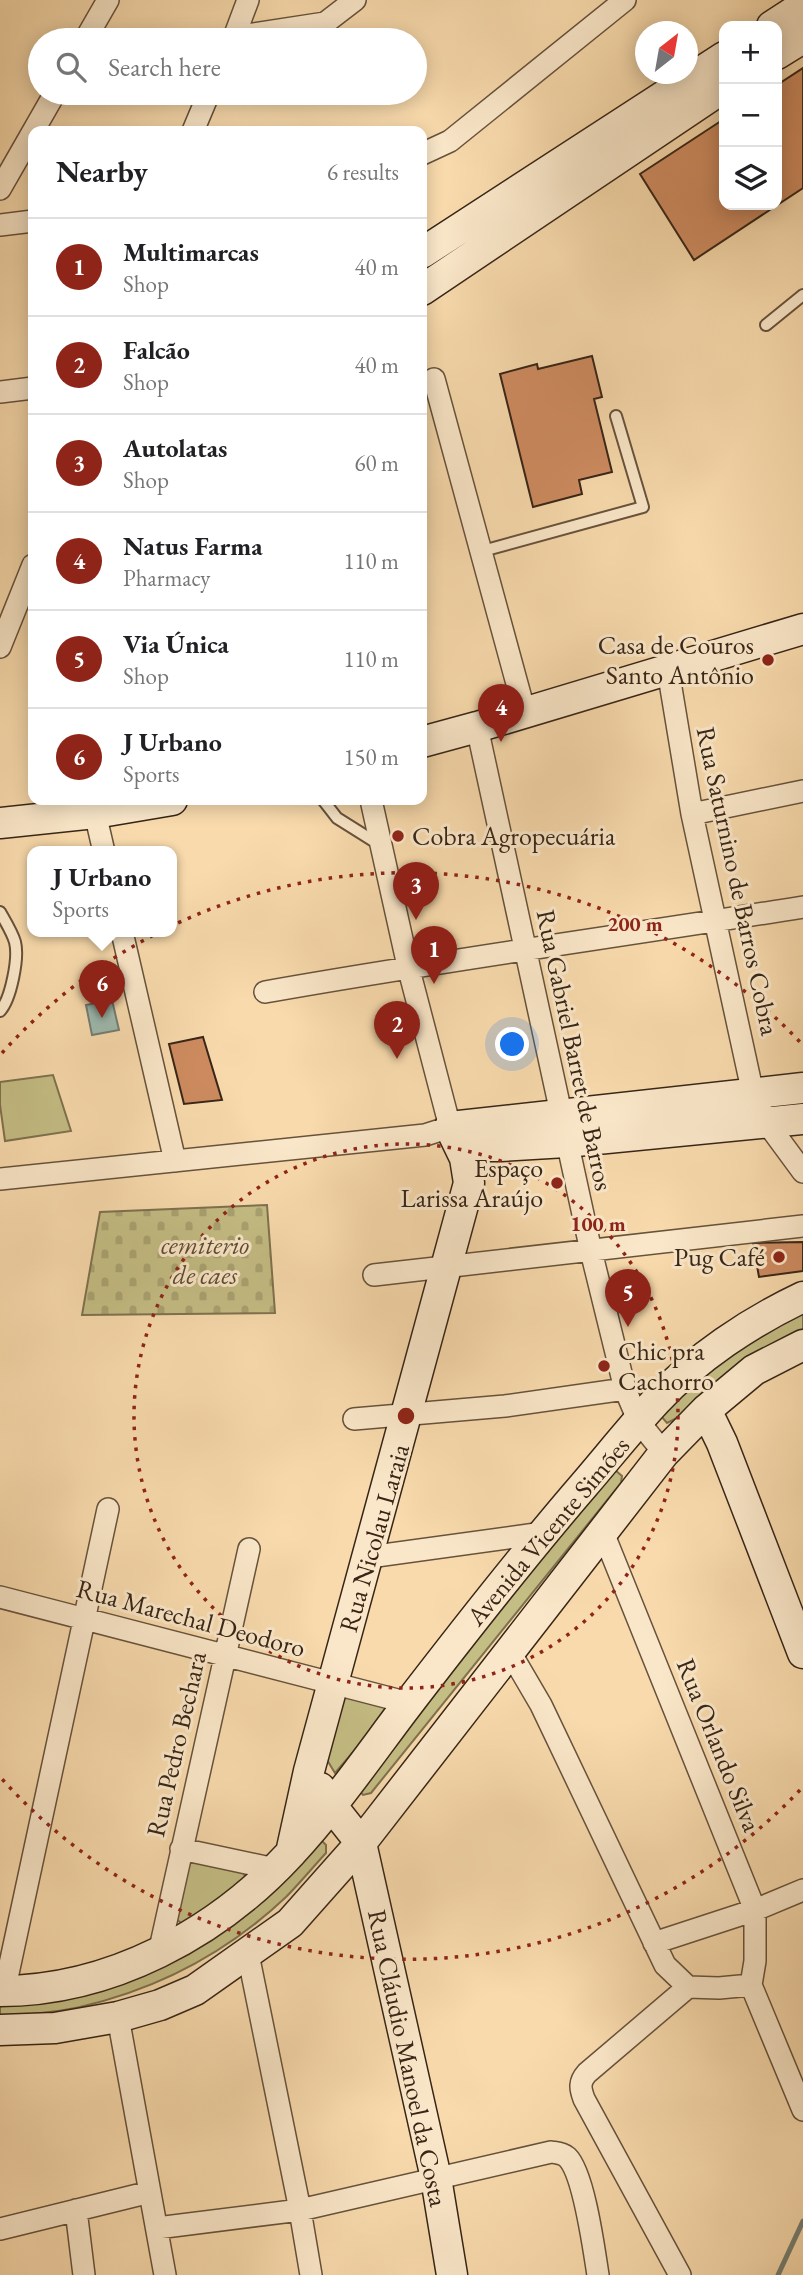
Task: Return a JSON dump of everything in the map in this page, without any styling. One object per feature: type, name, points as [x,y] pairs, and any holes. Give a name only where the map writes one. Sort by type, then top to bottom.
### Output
[{"type":"street","points":[[92,28],[108,0]]},
{"type":"street","points":[[238,28],[248,0]]},
{"type":"street","points":[[295,28],[326,23],[355,0]]},
{"type":"street","points":[[427,152],[450,141],[625,0]]},
{"type":"street","points":[[780,21],[803,6]]},
{"type":"street","points":[[782,51],[803,38]]},
{"type":"street","points":[[427,250],[719,60]]},
{"type":"street","points":[[427,287],[719,90]]},
{"type":"street","points":[[36,126],[48,105]]},
{"type":"street","points":[[198,126],[205,105]]},
{"type":"street","points":[[0,189],[28,140]]},
{"type":"street","points":[[0,225],[28,222]]},
{"type":"street","points":[[434,379],[524,713]]},
{"type":"street","points":[[0,392],[28,389]]},
{"type":"street","points":[[0,647],[28,577]]},
{"type":"street","points":[[427,741],[803,629]]},
{"type":"street","name":"Rua Saturnino de Barros Cobra","points":[[668,670],[692,814],[753,1094],[767,1123],[803,1172]]},
{"type":"street","name":"Rua Gabriel Barret de Barros","points":[[477,727],[591,1251],[625,1389],[639,1422],[664,1453]]},
{"type":"street","points":[[692,814],[803,790]]},
{"type":"street","points":[[0,822],[95,813],[142,805]]},
{"type":"street","points":[[372,805],[445,1136]]},
{"type":"street","points":[[95,813],[103,846]]},
{"type":"street","points":[[265,992],[408,966],[525,951],[803,907]]},
{"type":"street","points":[[123,937],[175,1161]]},
{"type":"street","points":[[0,1179],[445,1136],[500,1146],[564,1129],[753,1094],[803,1088]]},
{"type":"street","points":[[564,1129],[767,1123],[803,1119]]},
{"type":"street","name":"Rua Nicolau Laraia","points":[[283,1861],[369,1557],[469,1183],[468,1169],[445,1136]]},
{"type":"street","points":[[374,1275],[803,1226]]},
{"type":"street","name":"Avenida Vicente Simões","points":[[2,1992],[52,1987],[102,1976],[159,1953],[221,1916],[283,1861],[331,1805],[543,1532],[655,1402],[686,1372],[729,1339],[803,1297]]},
{"type":"street","name":"Avenida Vicente Simões","points":[[0,2030],[55,2028],[118,2017],[160,2005],[195,1990],[290,1923],[361,1843],[664,1453],[706,1410],[754,1370],[803,1345]]},
{"type":"street","points":[[354,1419],[505,1406],[625,1389]]},
{"type":"street","points":[[706,1410],[722,1443],[803,1653]]},
{"type":"street","points":[[2,1992],[108,1509]]},
{"type":"street","name":"Rua Orlando Silva","points":[[603,1530],[755,1910],[755,1961],[751,1985]]},
{"type":"street","points":[[369,1557],[543,1532]]},
{"type":"street","name":"Rua Pedro Bechara","points":[[159,1953],[249,1549]]},
{"type":"street","name":"Rua Marechal Deodoro","points":[[0,1597],[409,1703]]},
{"type":"street","points":[[510,1652],[541,1705],[665,1965],[688,1987],[751,1985],[803,2110]]},
{"type":"street","points":[[309,1770],[331,1805],[361,1843]]},
{"type":"street","name":"Rua Cláudio Manoel da Costa","points":[[361,1843],[436,2178],[452,2275]]},
{"type":"street","points":[[181,1849],[283,1861]]},
{"type":"street","points":[[654,1943],[755,1910],[803,1890]]},
{"type":"street","points":[[248,1954],[311,2275]]},
{"type":"street","points":[[680,2275],[584,2099],[580,2087],[587,2073],[688,1987]]},
{"type":"street","points":[[118,2017],[165,2275]]},
{"type":"street","points":[[157,2228],[300,2210],[551,2152],[561,2153],[569,2158],[575,2169],[589,2222],[598,2275]]},
{"type":"street","points":[[0,2229],[150,2192]]},
{"type":"street","points":[[76,2210],[84,2275]]},
{"type":"lane","points":[[766,325],[803,295]]},
{"type":"lane","points":[[480,552],[643,507],[616,416]]},
{"type":"lane","points":[[327,805],[337,818],[382,846]]},
{"type":"lane","points":[[0,912],[3,927],[15,941],[16,957],[6,1005],[0,1011]]},
{"type":"green space","points":[[53,1075],[71,1131],[5,1141],[0,1082]]},
{"type":"green space","name":"cemiterio de caes","points":[[267,1205],[275,1313],[82,1315],[100,1212]]},
{"type":"green space","points":[[803,1309],[803,1329],[705,1393],[677,1418],[667,1423],[661,1416],[663,1409],[755,1336]]},
{"type":"green space","points":[[615,1470],[622,1476],[621,1483],[371,1793],[363,1795],[357,1788],[607,1473]]},
{"type":"green space","points":[[339,1692],[392,1707],[335,1773],[324,1755]]},
{"type":"green space","points":[[321,1840],[326,1845],[326,1853],[286,1897],[240,1935],[190,1966],[137,1990],[109,1999],[70,2009],[0,2018],[0,1999],[74,1990]]},
{"type":"green space","points":[[185,1859],[242,1868],[246,1880],[184,1925],[172,1916]]},
{"type":"shaded area","points":[[112,1000],[119,1030],[92,1035],[86,1005]]},
{"type":"building","points":[[803,68],[803,188],[782,202],[782,84]]},
{"type":"building","points":[[719,122],[719,210],[770,210],[694,260],[640,174]]},
{"type":"building","points":[[592,356],[602,397],[594,399],[612,472],[579,480],[582,494],[533,507],[500,374],[537,364],[538,369]]},
{"type":"building","points":[[203,1037],[222,1100],[184,1104],[169,1044]]},
{"type":"building","name":"Pug Café","points":[[803,1242],[803,1271],[759,1277],[753,1243]]},
{"type":"waterway","points":[[778,2275],[803,2221]]},
{"type":"place","name":"Casa de Couros Santo Antônio","points":[[768,660]]},
{"type":"place","name":"Natus Farma","points":[[501,742]]},
{"type":"place","name":"Cobra Agropecuária","points":[[398,836]]},
{"type":"place","name":"Autolatas","points":[[416,920]]},
{"type":"place","name":"Multimarcas","points":[[434,984]]},
{"type":"place","name":"J Urbano","points":[[102,1018]]},
{"type":"place","name":"Falcão","points":[[397,1059]]},
{"type":"place","name":"Espaço Larissa Araújo","points":[[557,1183]]},
{"type":"place","name":"Pug Café","points":[[779,1257]]},
{"type":"place","name":"Via Única","points":[[628,1327]]},
{"type":"place","name":"Chic pra Cachorro","points":[[604,1366]]}]
